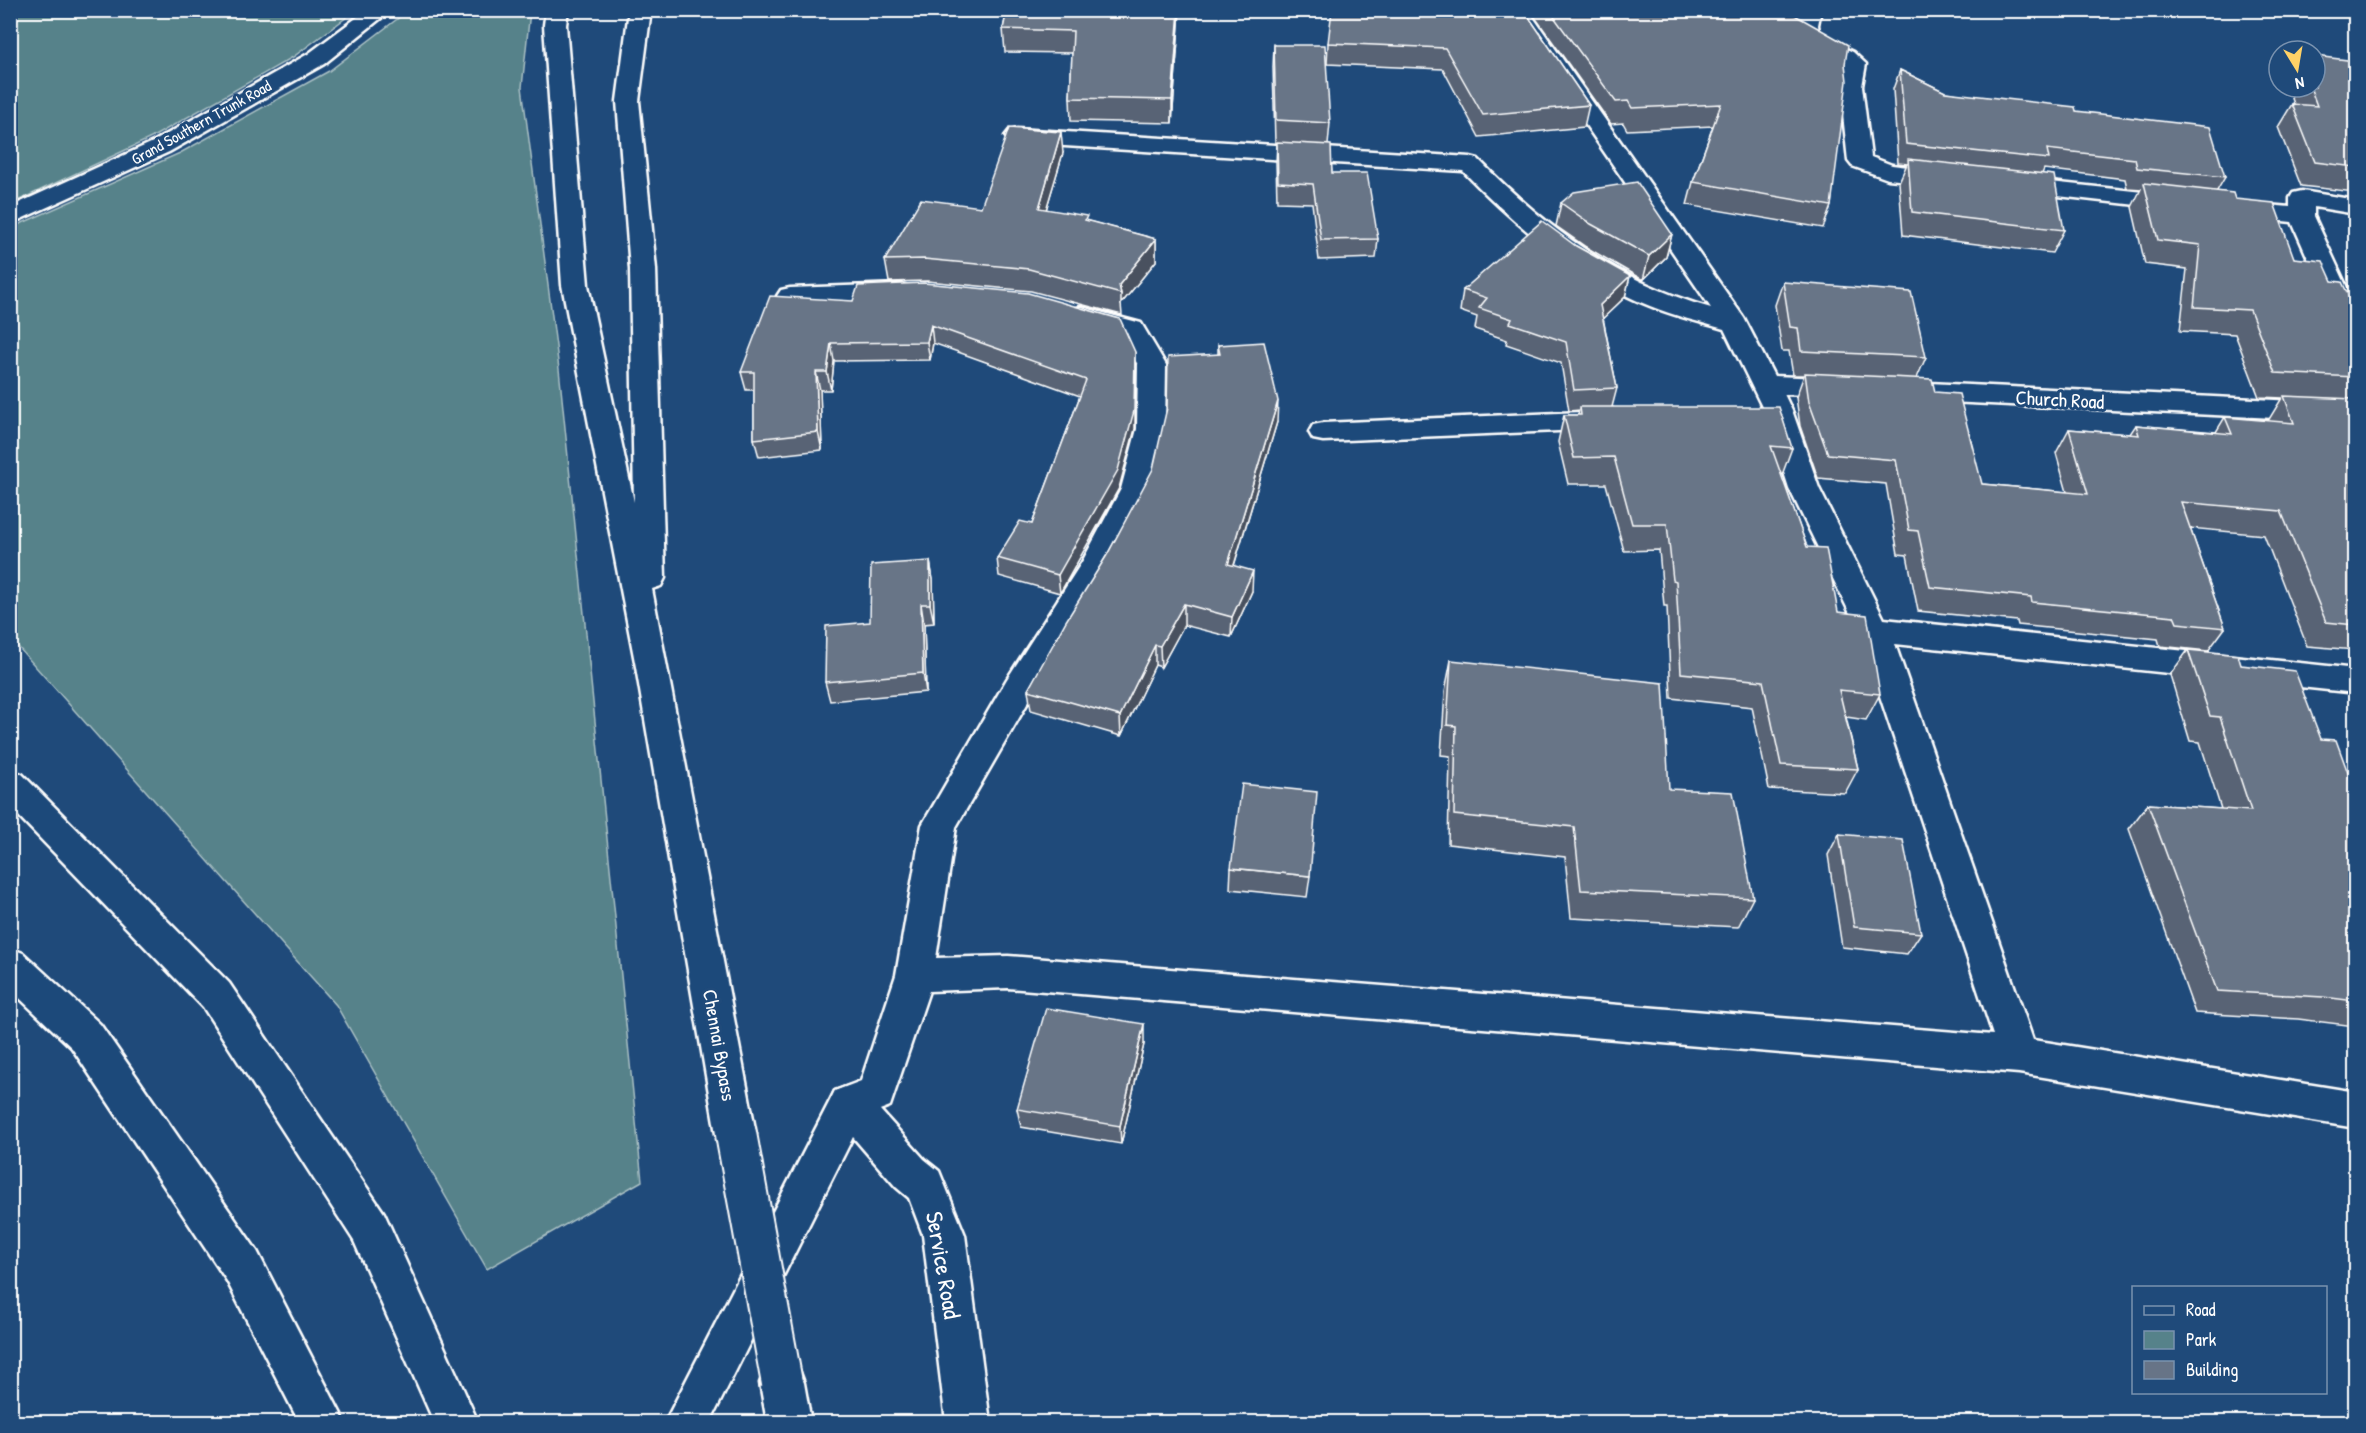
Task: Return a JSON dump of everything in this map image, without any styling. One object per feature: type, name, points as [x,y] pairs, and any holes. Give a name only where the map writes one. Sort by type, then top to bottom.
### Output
[{"type":"main road","name":"Grand Southern Trunk Road","points":[[10,217],[161,147],[316,59],[381,10]]},
{"type":"main road","points":[[557,10],[555,25],[575,285],[652,667]]},
{"type":"main road","points":[[640,10],[628,101],[643,269],[652,667]]},
{"type":"main road","points":[[1517,10],[1735,324],[1765,384],[1767,413],[1874,630],[2019,1055]]},
{"type":"main road","points":[[1810,10],[1805,28],[1809,39],[1815,46],[1841,53],[1855,64],[1851,86],[1860,161],[1888,172],[2302,216]]},
{"type":"main road","points":[[1013,136],[1470,164],[1499,195],[1565,250],[1627,285],[1661,301],[1735,324]]},
{"type":"main road","points":[[2355,207],[2301,198],[2302,216],[2355,338]]},
{"type":"main road","points":[[790,296],[927,291]]},
{"type":"main road","points":[[687,1422],[849,1104],[876,1093],[915,975],[939,825],[1019,688],[1095,567],[1136,489],[1151,429],[1152,365],[1132,329],[1054,308]]},
{"type":"main road","name":"Church Road","points":[[1765,384],[2355,413]]},
{"type":"main road","points":[[1323,432],[1627,419]]},
{"type":"main road","points":[[1874,630],[2355,681]]},
{"type":"main road","name":"Chennai Bypass","points":[[652,667],[785,1403]]},
{"type":"main road","points":[[10,784],[216,994],[369,1227],[456,1422]]},
{"type":"main road","points":[[10,964],[86,1036],[242,1266],[323,1422]]},
{"type":"main road","points":[[915,975],[1008,972],[2019,1055],[2355,1110]]},
{"type":"main road","name":"Service Road","points":[[849,1104],[910,1173],[926,1185],[935,1207],[944,1235],[968,1422]]},
{"type":"green space","points":[[409,10],[530,11],[522,87],[559,369],[642,1181],[487,1269],[336,1005],[11,639],[11,228],[180,153],[329,71]]},
{"type":"green space","points":[[10,11],[355,11],[293,57],[151,138],[11,204]]},
{"type":"building","points":[[1007,10],[1179,10],[1172,100],[1070,98],[1073,31],[1003,29]]},
{"type":"building","points":[[1332,10],[1524,10],[1589,105],[1483,115],[1445,48],[1328,43]]},
{"type":"building","points":[[1549,10],[1786,10],[1848,45],[1845,64],[1847,81],[1831,206],[1693,182],[1721,104],[1632,108],[1628,101],[1616,102]]},
{"type":"building","points":[[1274,45],[1325,45],[1330,123],[1276,120]]},
{"type":"building","points":[[2327,58],[2355,61],[2355,167],[2315,162],[2292,104],[2317,106],[2314,99],[2327,99]]},
{"type":"building","points":[[1900,70],[1945,92],[2075,107],[2076,111],[2210,127],[2225,177],[2137,168],[2135,159],[2047,149],[2049,159],[1906,144]]},
{"type":"building","points":[[1009,128],[1061,132],[1039,208],[1087,216],[1085,220],[1156,239],[1119,285],[1121,294],[1029,269],[924,259],[885,260],[921,199],[981,207]]},
{"type":"building","points":[[1277,142],[1331,145],[1332,173],[1367,173],[1378,239],[1321,240],[1313,184],[1278,182]]},
{"type":"building","points":[[1908,159],[2054,175],[2064,230],[1912,212]]},
{"type":"building","points":[[1637,182],[1672,234],[1649,256],[1591,224],[1561,203],[1574,192]]},
{"type":"building","points":[[2144,183],[2233,193],[2235,199],[2274,203],[2294,258],[2323,261],[2332,281],[2342,282],[2355,309],[2355,377],[2275,373],[2250,310],[2194,307],[2200,245],[2158,240]]},
{"type":"building","points":[[1542,221],[1576,246],[1630,276],[1600,305],[1617,388],[1574,390],[1566,342],[1510,323],[1512,319],[1479,308],[1487,298],[1463,290]]},
{"type":"building","points":[[1783,282],[1911,292],[1926,357],[1801,351],[1798,328],[1790,327]]},
{"type":"building","points":[[924,283],[1028,293],[1120,319],[1135,352],[1134,411],[1118,470],[1058,575],[997,558],[1020,521],[1032,524],[1086,380],[931,325],[927,342],[831,343],[827,372],[816,372],[818,432],[754,439],[754,372],[741,372],[770,296],[853,301],[858,286]]},
{"type":"building","points":[[1264,342],[1278,401],[1228,564],[1253,571],[1232,617],[1184,604],[1160,646],[1155,645],[1120,716],[1028,690],[1066,621],[1107,555],[1153,469],[1167,408],[1168,357],[1220,354],[1218,345]]},
{"type":"building","points":[[1805,373],[1932,379],[1935,392],[1959,394],[1982,484],[2088,494],[2069,429],[2139,435],[2136,425],[2232,434],[2225,417],[2294,423],[2284,396],[2355,399],[2355,625],[2326,622],[2281,511],[2181,502],[2225,628],[2177,623],[2174,616],[2032,602],[2031,597],[1930,587],[1918,531],[1909,530],[1896,460],[1828,454],[1809,402]]},
{"type":"building","points":[[1580,407],[1779,407],[1792,448],[1771,446],[1807,547],[1826,548],[1838,612],[1867,615],[1880,694],[1839,690],[1858,769],[1781,765],[1763,681],[1681,673],[1676,581],[1673,580],[1667,524],[1632,524],[1614,457],[1574,458],[1564,415],[1581,415]]},
{"type":"building","points":[[930,561],[930,604],[921,604],[923,673],[825,682],[826,626],[870,622],[871,565]]},
{"type":"building","points":[[2188,650],[2238,655],[2241,665],[2295,671],[2321,739],[2336,740],[2355,792],[2355,1001],[2217,991],[2148,804],[2251,811],[2220,717],[2210,716]]},
{"type":"building","points":[[1451,660],[1663,683],[1669,789],[1733,792],[1753,898],[1581,890],[1574,827],[1454,815],[1456,726],[1447,725]]},
{"type":"building","points":[[1242,784],[1317,792],[1310,876],[1231,868]]},
{"type":"building","points":[[1839,834],[1903,840],[1921,933],[1854,927]]},
{"type":"building","points":[[1046,1008],[1144,1024],[1120,1126],[1017,1109]]}]
